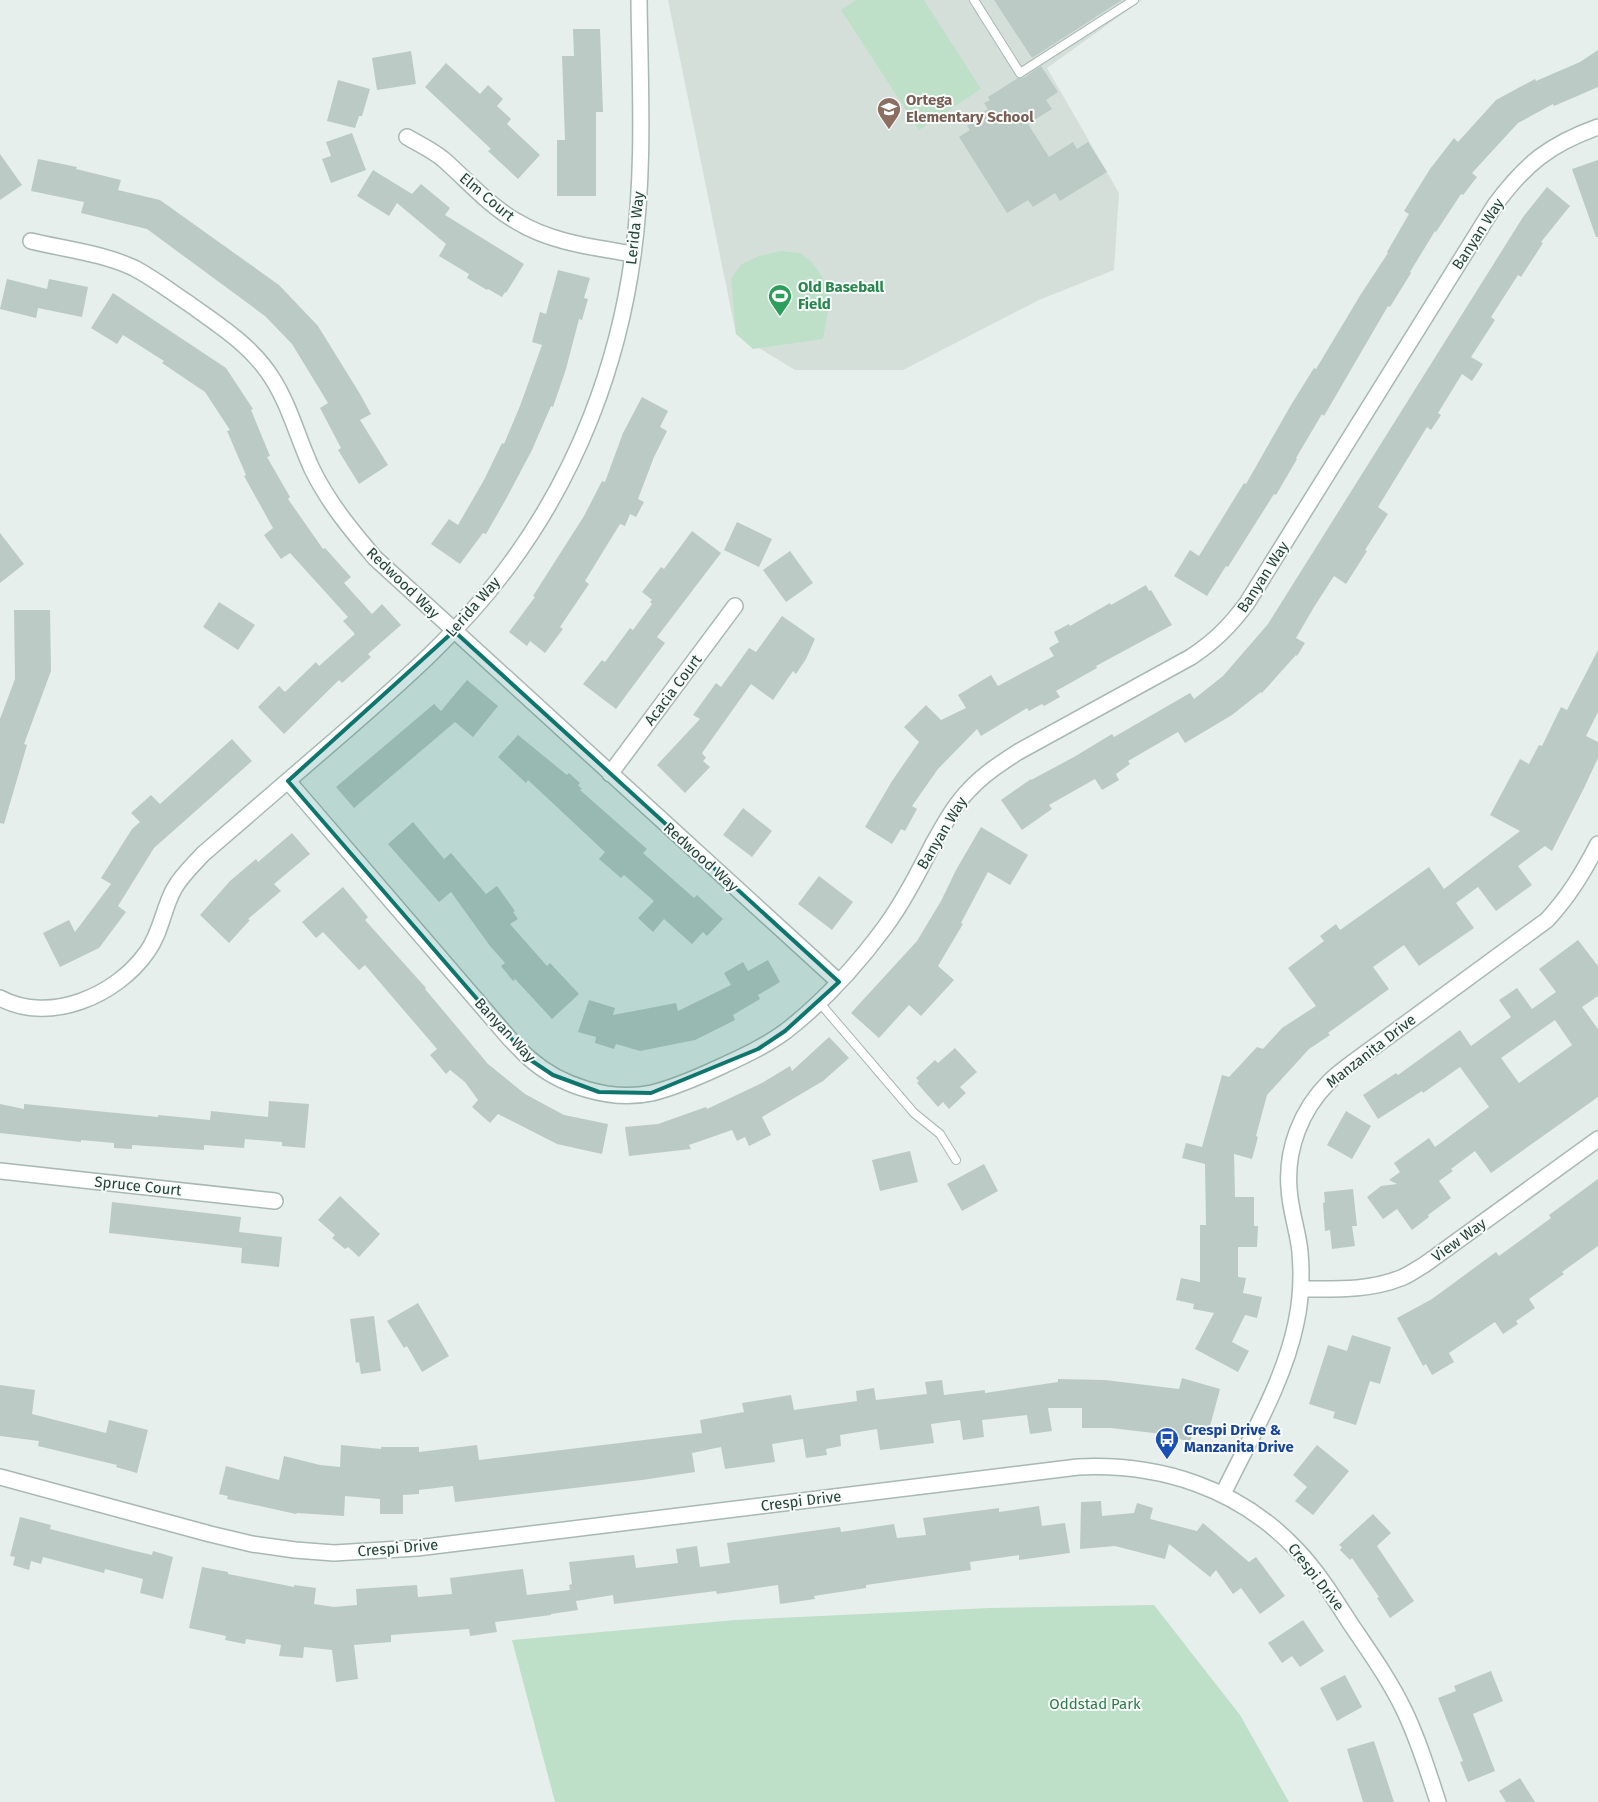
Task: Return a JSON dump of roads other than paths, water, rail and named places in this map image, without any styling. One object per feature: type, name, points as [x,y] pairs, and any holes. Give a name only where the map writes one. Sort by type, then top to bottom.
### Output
[{"type":"street","name":"Lerida Way","points":[[0,998],[29,1007],[55,1008],[99,994],[119,982],[148,951],[158,932],[174,889],[188,870],[203,854],[390,692],[454,631],[510,564],[556,491],[576,454],[594,414],[627,295],[638,208],[641,147],[638,0]]},
{"type":"street","name":"Banyan Way","points":[[288,782],[510,1039],[529,1059],[553,1075],[573,1084],[599,1092],[626,1095],[651,1093],[676,1086],[758,1048],[785,1032],[819,1002],[839,982],[885,927],[905,896],[950,814],[969,790],[986,774],[1018,752],[1191,658],[1212,643],[1232,624],[1247,603],[1495,205],[1530,164],[1552,147],[1575,135],[1598,127]]},
{"type":"street","name":"Elm Court","points":[[406,137],[424,146],[441,158],[488,201],[515,221],[542,234],[570,244],[633,254]]},
{"type":"street","name":"Redwood Way","points":[[31,241],[107,259],[133,268],[158,282],[230,334],[248,350],[272,378],[287,407],[312,470],[330,501],[375,558],[839,982]]},
{"type":"street","name":"Acacia Court","points":[[610,774],[735,606]]},
{"type":"street","name":"Manzanita Drive","points":[[1223,1494],[1276,1384],[1289,1351],[1296,1322],[1301,1289],[1300,1251],[1289,1189],[1289,1160],[1298,1129],[1311,1103],[1329,1081],[1352,1063],[1547,920],[1576,885],[1598,844]]},
{"type":"street","name":"View Way","points":[[1301,1289],[1347,1290],[1374,1286],[1402,1278],[1424,1265],[1598,1139]]},
{"type":"street","name":"Spruce Court","points":[[0,1171],[275,1201]]},
{"type":"street","name":"Crespi Drive","points":[[0,1477],[252,1544],[334,1553],[417,1548],[1078,1467],[1106,1466],[1140,1469],[1193,1482],[1223,1494],[1250,1510],[1275,1529],[1303,1557],[1332,1595],[1385,1676],[1404,1709],[1417,1739],[1438,1802]]},
{"type":"lane","points":[[974,0],[1020,73],[1134,0]]},
{"type":"lane","points":[[819,1002],[914,1113],[940,1134],[956,1160]]},
{"type":"place","name":"Ortega Elementary School","points":[[889,130]]},
{"type":"place","name":"Old Baseball Field","points":[[780,317]]},
{"type":"place","name":"Crespi Drive & Manzanita Drive","points":[[1167,1460]]},
{"type":"park label","name":"Oddstad Park","points":[[1095,1704]]}]
